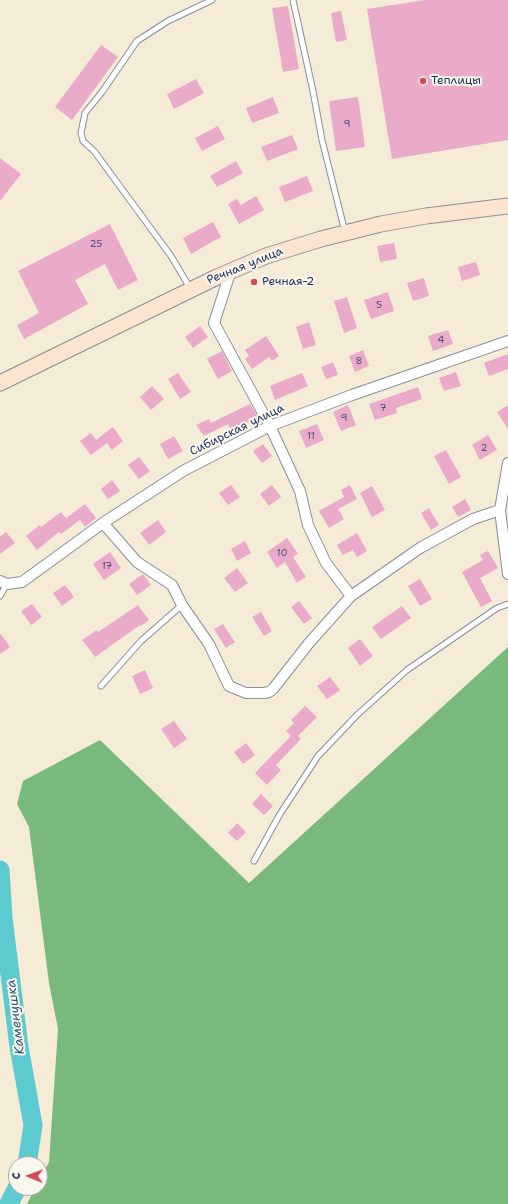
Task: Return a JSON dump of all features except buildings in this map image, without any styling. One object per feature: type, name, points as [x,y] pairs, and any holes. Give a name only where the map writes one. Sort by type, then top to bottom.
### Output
[{"type":"main road","name":"Речная улица","points":[[0,383],[231,270],[283,250],[345,233],[404,220],[508,206]]},
{"type":"street","points":[[231,270],[214,323],[270,426],[300,491],[308,525],[326,563],[351,596]]},
{"type":"street","name":"Сибирская улица","points":[[3,582],[22,582],[103,523],[183,471],[270,426],[352,395],[508,341]]},
{"type":"street","points":[[508,463],[500,510],[508,574]]},
{"type":"street","points":[[103,523],[137,562],[172,585],[182,605],[209,644],[229,686],[246,692],[264,693],[274,689],[309,643],[351,596],[420,548],[473,519],[500,510]]},
{"type":"lane","points":[[191,289],[171,256],[94,151],[83,141],[81,133],[85,113],[138,41],[168,21],[212,0]]},
{"type":"lane","points":[[293,0],[322,140],[345,233]]},
{"type":"lane","points":[[0,596],[3,582]]},
{"type":"lane","points":[[254,862],[280,814],[318,756],[357,715],[407,670],[497,608],[508,604]]},
{"type":"lane","points":[[101,686],[141,641],[182,605]]},
{"type":"green space","points":[[508,647],[508,1204],[27,1204],[31,1196],[48,1196],[48,1164],[58,1029],[49,983],[29,827],[17,804],[23,781],[100,740],[249,883]]},
{"type":"waterway","name":"Каменушка","points":[[0,870],[3,918],[19,1047],[33,1125],[28,1156]]},
{"type":"waterway","name":"Каменушка","points":[[9,1204],[13,1196]]},
{"type":"place","name":"Теплицы","points":[[423,81]]},
{"type":"place","name":"Речная-2","points":[[254,282]]}]
